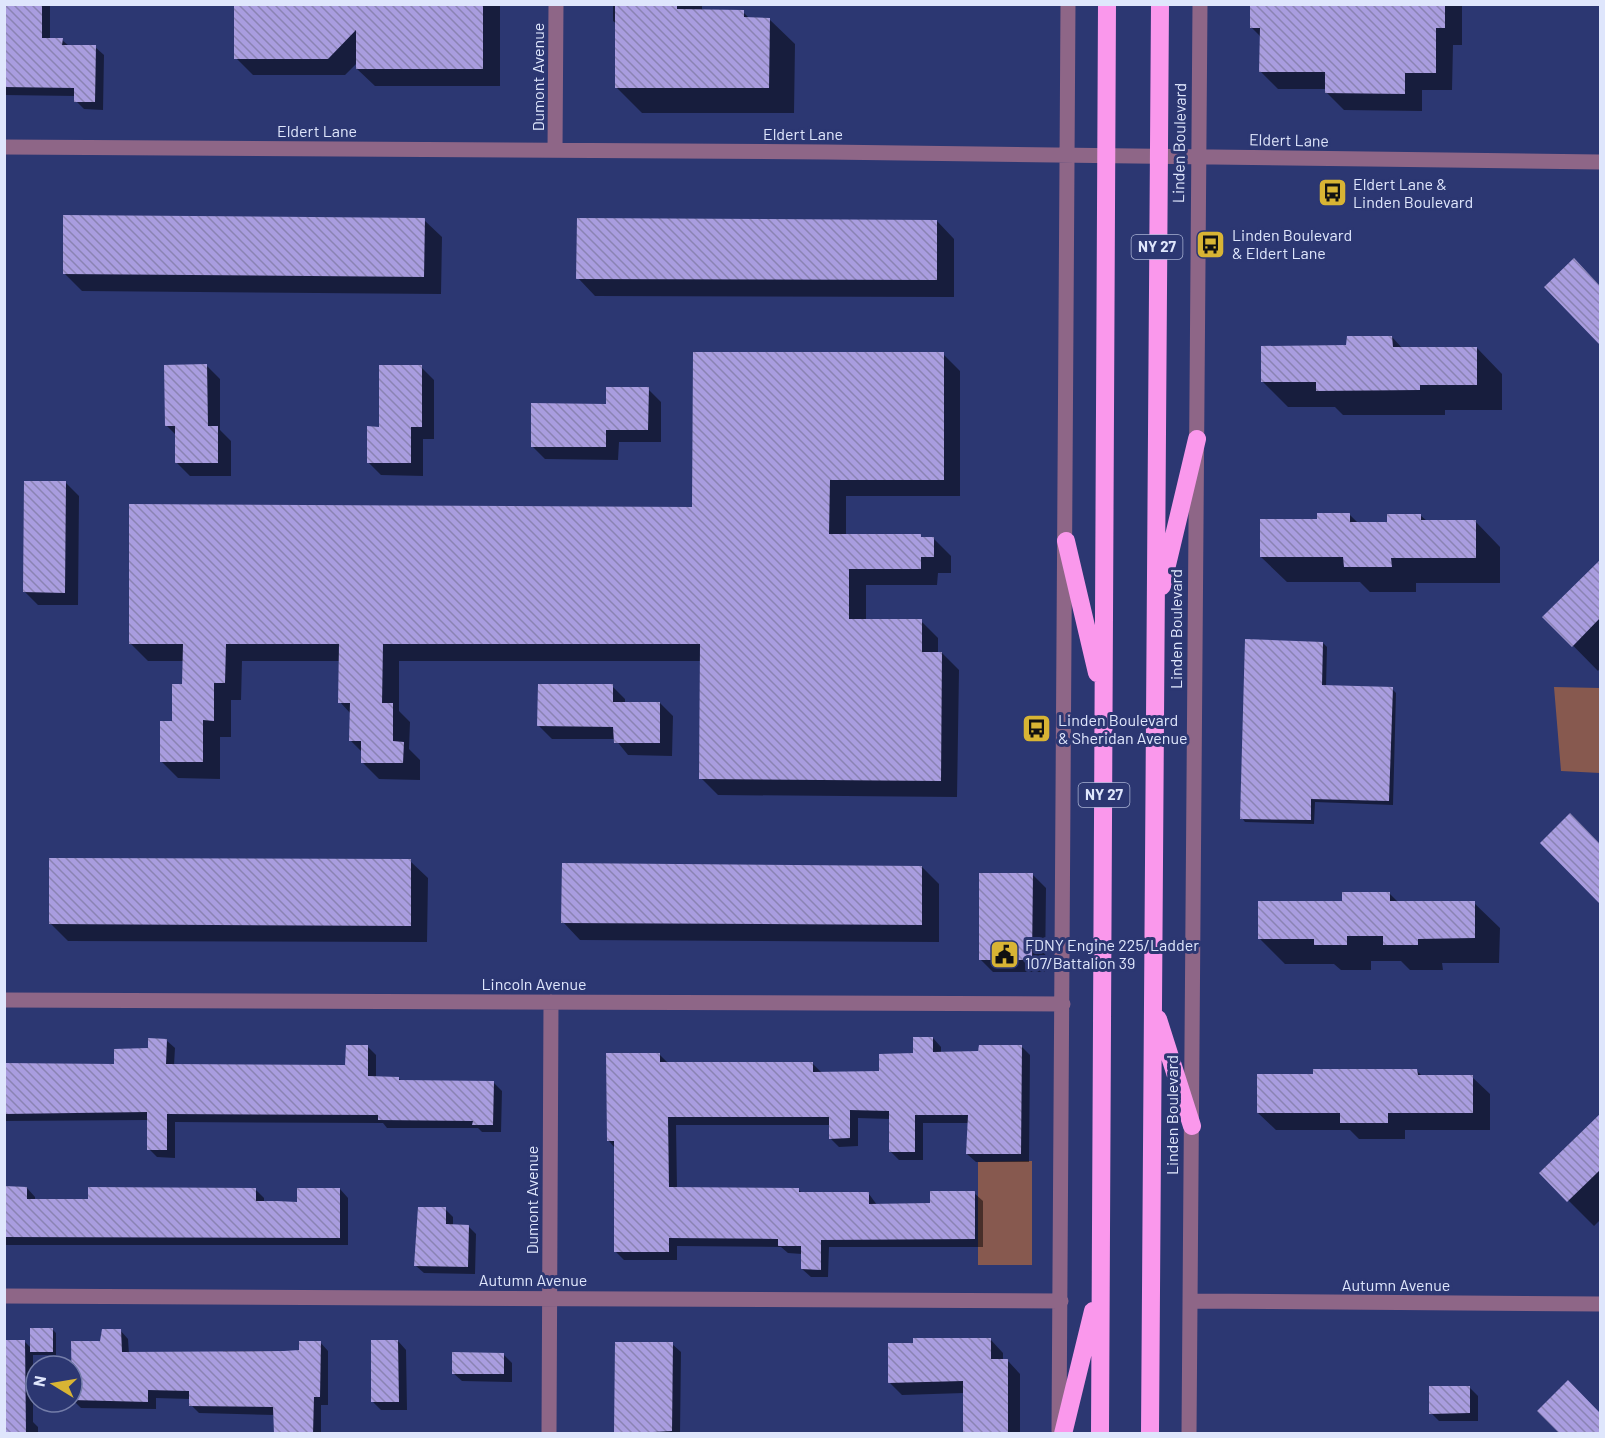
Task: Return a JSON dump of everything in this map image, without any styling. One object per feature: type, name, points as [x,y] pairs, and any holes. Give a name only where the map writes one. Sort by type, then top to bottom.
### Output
[{"type":"highway","name":"NY 27","points":[[1100,1434],[1107,4]]},
{"type":"highway","name":"Linden Boulevard","points":[[1150,1434],[1157,156],[1160,4]]},
{"type":"highway","points":[[1155,617],[1197,439]]},
{"type":"highway","points":[[1066,541],[1104,704]]},
{"type":"highway","points":[[1153,1004],[1192,1126]]},
{"type":"highway","points":[[1061,1434],[1101,1280]]},
{"type":"street","name":"Dumont Avenue","points":[[555,150],[556,4]]},
{"type":"street","points":[[1061,1434],[1068,4]]},
{"type":"street","name":"Linden Boulevard","points":[[1189,1434],[1200,4]]},
{"type":"street","name":"Eldert Lane","points":[[4,147],[555,150],[1600,162]]},
{"type":"street","name":"Lincoln Avenue","points":[[4,1000],[1063,1004]]},
{"type":"street","name":"Dumont Avenue","points":[[549,1434],[551,1002]]},
{"type":"street","name":"Autumn Avenue","points":[[4,1296],[1061,1301]]},
{"type":"street","name":"Autumn Avenue","points":[[1191,1301],[1600,1304]]},
{"type":"shaded area","points":[[1554,687],[1600,688],[1600,773],[1561,771]]},
{"type":"shaded area","points":[[1032,1161],[1032,1265],[978,1265],[978,1162]]},
{"type":"building","points":[[4,4],[42,4],[42,38],[63,38],[62,45],[96,45],[95,102],[74,102],[74,88],[4,87]]},
{"type":"building","points":[[234,4],[483,4],[483,69],[356,69],[356,30],[328,59],[234,59]]},
{"type":"building","points":[[615,4],[677,4],[677,9],[744,10],[744,17],[770,18],[769,88],[615,88]]},
{"type":"building","points":[[1250,4],[1445,4],[1445,28],[1436,28],[1436,73],[1405,73],[1405,94],[1325,93],[1325,72],[1259,72],[1260,28],[1250,28]]},
{"type":"building","points":[[63,215],[425,218],[424,277],[63,274]]},
{"type":"building","points":[[577,218],[937,220],[937,280],[576,279]]},
{"type":"building","points":[[1574,258],[1600,286],[1600,345],[1544,287]]},
{"type":"building","points":[[1347,336],[1392,336],[1393,347],[1477,347],[1477,385],[1420,385],[1420,390],[1316,391],[1316,382],[1261,382],[1261,346],[1346,345]]},
{"type":"building","points":[[693,352],[944,352],[944,480],[830,480],[829,534],[921,534],[921,537],[934,537],[934,557],[921,557],[921,569],[849,569],[849,619],[922,619],[922,652],[942,652],[941,781],[699,779],[700,644],[383,644],[382,703],[393,703],[393,741],[404,742],[403,763],[361,763],[361,741],[349,741],[350,703],[338,703],[339,644],[226,644],[225,683],[214,683],[214,721],[203,720],[203,762],[160,762],[160,721],[172,721],[172,684],[182,684],[183,644],[129,644],[129,504],[692,507]]},
{"type":"building","points":[[207,364],[208,426],[218,426],[218,463],[175,463],[175,426],[165,426],[164,365]]},
{"type":"building","points":[[379,365],[422,365],[422,427],[411,427],[411,463],[367,463],[367,426],[379,427]]},
{"type":"building","points":[[606,387],[649,387],[648,430],[606,430],[606,447],[531,447],[531,403],[606,404]]},
{"type":"building","points":[[24,481],[66,481],[65,593],[23,592]]},
{"type":"building","points":[[1317,513],[1350,513],[1350,522],[1387,522],[1387,514],[1421,514],[1421,520],[1476,520],[1476,558],[1391,558],[1392,567],[1344,567],[1343,557],[1260,557],[1260,519],[1317,519]]},
{"type":"building","points":[[1600,560],[1600,618],[1572,647],[1542,617]]},
{"type":"building","points":[[1245,639],[1323,642],[1322,685],[1393,687],[1389,801],[1311,799],[1311,820],[1240,819]]},
{"type":"building","points":[[538,684],[613,684],[613,702],[660,702],[660,743],[614,743],[613,727],[537,726]]},
{"type":"building","points":[[1570,813],[1600,844],[1600,904],[1540,843]]},
{"type":"building","points":[[49,858],[411,859],[411,926],[49,924]]},
{"type":"building","points":[[562,863],[922,866],[922,925],[561,923]]},
{"type":"building","points":[[979,873],[1033,873],[1032,960],[979,960]]},
{"type":"building","points":[[1342,892],[1390,892],[1390,901],[1475,901],[1475,938],[1418,939],[1418,945],[1383,945],[1383,936],[1347,936],[1347,945],[1314,945],[1314,939],[1258,939],[1258,901],[1342,901]]},
{"type":"building","points":[[913,1037],[933,1037],[933,1052],[978,1051],[979,1045],[1022,1045],[1021,1154],[966,1154],[968,1115],[915,1115],[915,1152],[889,1152],[889,1111],[850,1110],[850,1138],[829,1139],[829,1117],[668,1117],[669,1187],[799,1188],[799,1192],[869,1192],[869,1204],[930,1203],[930,1191],[975,1191],[975,1239],[821,1240],[821,1270],[801,1269],[801,1246],[778,1246],[778,1239],[669,1238],[669,1252],[614,1252],[614,1141],[607,1141],[606,1053],[660,1053],[660,1062],[813,1062],[813,1072],[879,1071],[879,1054],[913,1053]]},
{"type":"building","points":[[148,1038],[167,1039],[166,1064],[345,1065],[346,1045],[368,1045],[368,1076],[399,1077],[399,1080],[494,1081],[493,1125],[472,1125],[473,1121],[378,1120],[378,1115],[167,1114],[167,1150],[147,1150],[147,1112],[4,1114],[4,1063],[114,1064],[114,1049],[148,1048]]},
{"type":"building","points":[[1313,1069],[1417,1069],[1418,1075],[1473,1075],[1473,1113],[1388,1113],[1388,1123],[1340,1123],[1340,1113],[1257,1113],[1257,1074],[1313,1074]]},
{"type":"building","points":[[1600,1114],[1600,1170],[1567,1202],[1539,1173]]},
{"type":"building","points":[[4,1186],[27,1187],[27,1199],[88,1199],[88,1187],[256,1188],[256,1201],[297,1202],[297,1188],[340,1188],[340,1238],[4,1237]]},
{"type":"building","points":[[418,1207],[446,1207],[446,1224],[469,1225],[468,1267],[414,1266]]},
{"type":"building","points":[[30,1328],[53,1328],[53,1352],[30,1352]]},
{"type":"building","points":[[102,1329],[121,1329],[122,1352],[284,1351],[299,1350],[299,1341],[321,1341],[320,1397],[314,1397],[313,1434],[274,1434],[273,1407],[189,1406],[189,1391],[148,1390],[148,1402],[84,1400],[84,1354],[71,1354],[71,1341],[100,1341]]},
{"type":"building","points":[[913,1338],[991,1338],[991,1359],[1008,1359],[1008,1434],[963,1434],[963,1381],[888,1383],[888,1343],[913,1343]]},
{"type":"building","points":[[4,1340],[25,1340],[26,1434],[4,1434]]},
{"type":"building","points":[[371,1340],[398,1340],[399,1402],[371,1402]]},
{"type":"building","points":[[615,1342],[673,1342],[672,1431],[614,1434]]},
{"type":"building","points":[[452,1352],[504,1353],[504,1374],[452,1374]]},
{"type":"building","points":[[1568,1380],[1600,1413],[1600,1434],[1560,1434],[1537,1411]]},
{"type":"building","points":[[1429,1386],[1470,1386],[1470,1413],[1429,1414]]},
{"type":"place","name":"Eldert Lane & Linden Boulevard","points":[[1332,193]]},
{"type":"place","name":"Linden Boulevard & Eldert Lane","points":[[1211,244]]},
{"type":"place","name":"Linden Boulevard & Sheridan Avenue","points":[[1037,729]]},
{"type":"place","name":"FDNY Engine 225/Ladder 107/Battalion 39","points":[[1004,954]]}]
